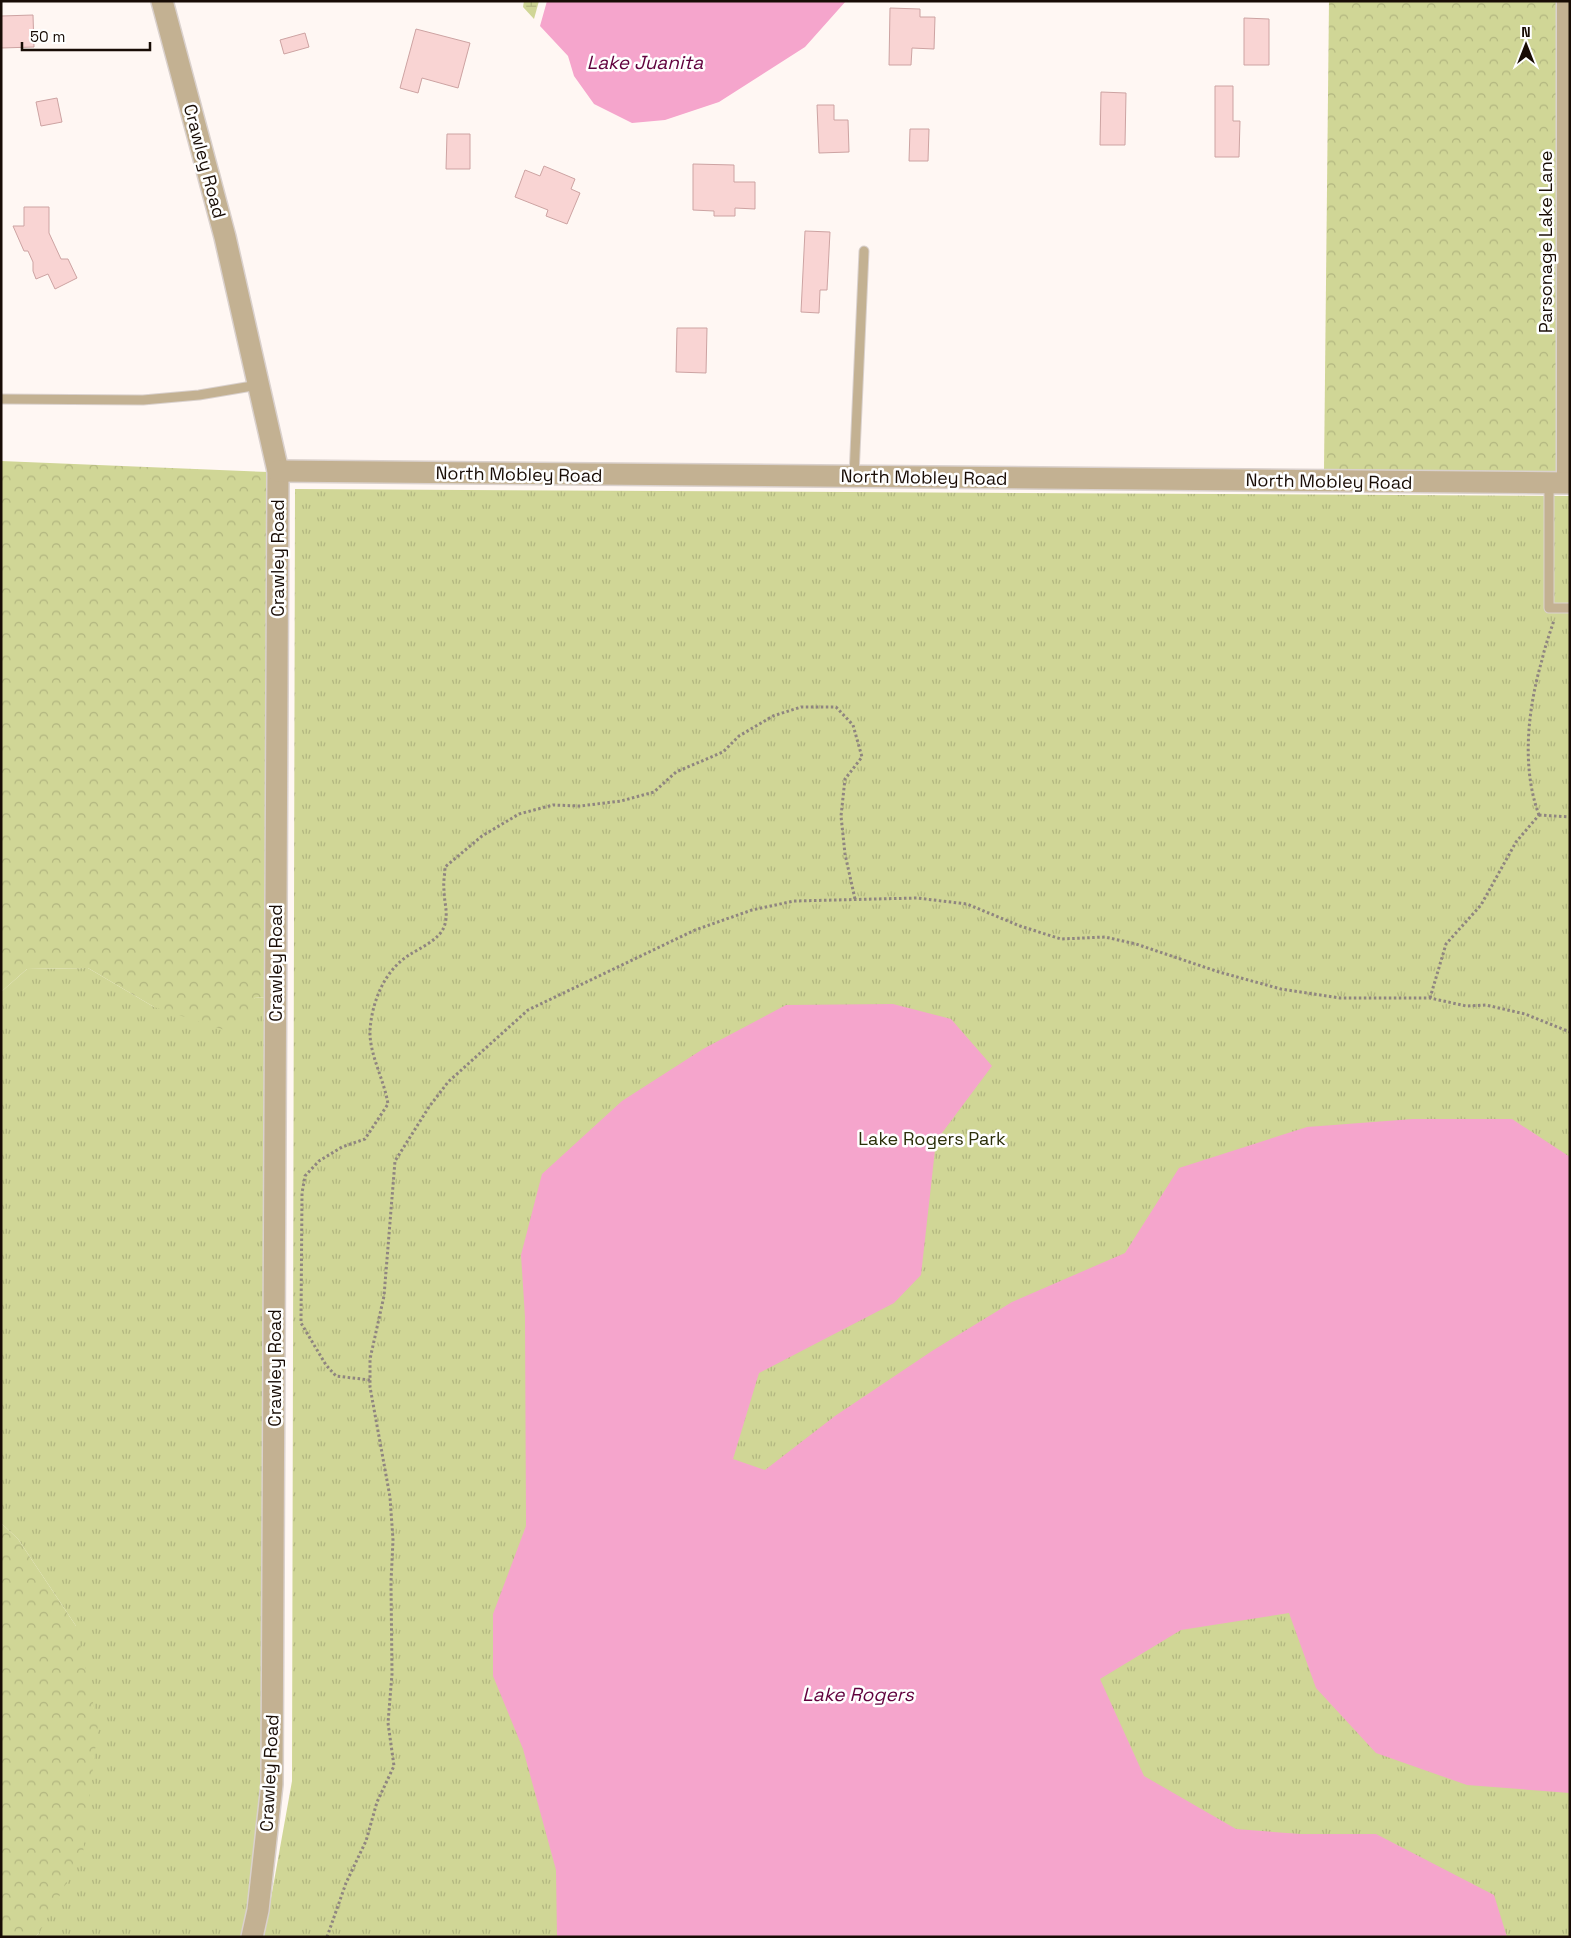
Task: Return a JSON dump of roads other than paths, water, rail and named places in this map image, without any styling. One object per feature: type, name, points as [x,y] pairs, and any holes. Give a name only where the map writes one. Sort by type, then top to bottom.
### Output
[{"type":"street","name":"Crawley Road","points":[[162,1],[225,237],[278,471],[272,1784],[258,1910],[252,1937]]},
{"type":"street","name":"Parsonage Lake Lane","points":[[1561,483],[1565,1]]},
{"type":"street","name":"North Mobley Road","points":[[278,471],[1561,483]]},
{"type":"lane","points":[[854,476],[864,251]]},
{"type":"lane","points":[[1,400],[143,400],[199,395],[258,385]]},
{"type":"lane","points":[[1561,483],[1549,608],[1570,608]]},
{"type":"water","name":"Lake Juanita","points":[[547,1],[846,1],[805,47],[719,102],[665,120],[632,123],[594,104],[574,76],[568,56],[540,26]]},
{"type":"water","name":"Lake Rogers","points":[[893,1004],[951,1019],[992,1066],[936,1141],[921,1275],[894,1303],[759,1373],[733,1459],[765,1470],[835,1416],[932,1351],[1012,1302],[1125,1253],[1179,1168],[1307,1127],[1413,1119],[1512,1119],[1570,1157],[1570,1793],[1467,1785],[1376,1753],[1316,1688],[1289,1613],[1181,1630],[1100,1679],[1144,1776],[1236,1829],[1300,1834],[1376,1834],[1494,1895],[1507,1937],[557,1937],[556,1870],[523,1749],[493,1676],[493,1614],[526,1526],[525,1317],[521,1255],[542,1174],[622,1101],[703,1049],[786,1005]]},
{"type":"park label","name":"Lake Rogers Park","points":[[932,1138]]}]
